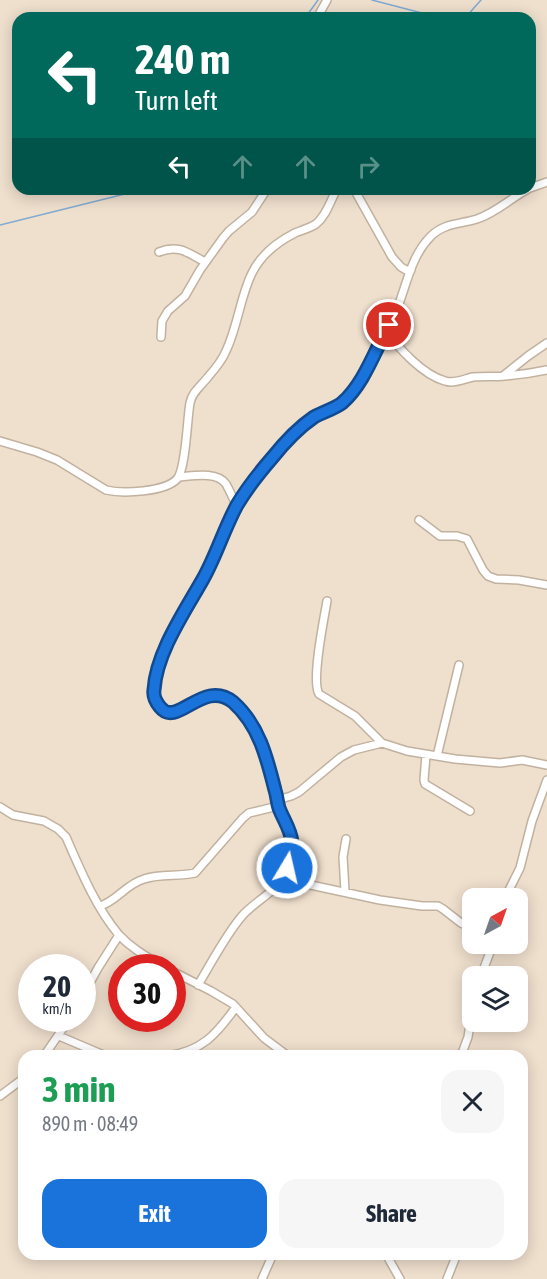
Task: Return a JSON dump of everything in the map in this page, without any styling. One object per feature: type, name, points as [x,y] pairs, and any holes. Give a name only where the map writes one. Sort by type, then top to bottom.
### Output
[{"type":"street","points":[[161,337],[162,321],[168,310],[185,296],[229,231],[252,212],[263,195]]},
{"type":"street","points":[[179,477],[186,446],[190,402],[196,390],[226,352],[245,291],[255,268],[272,248],[318,222],[328,209],[334,195]]},
{"type":"street","points":[[357,195],[392,257],[400,267],[411,270]]},
{"type":"street","points":[[198,985],[243,914],[283,879],[292,852],[292,844],[258,734],[239,708],[223,696],[211,695],[172,714],[164,711],[154,695],[162,656],[203,579],[237,506],[255,478],[293,434],[308,422],[340,404],[362,376],[396,311],[420,251],[433,234],[445,227],[486,216],[519,195]]},
{"type":"street","points":[[159,252],[174,248],[206,262]]},
{"type":"street","points":[[386,330],[414,361],[445,381],[547,370]]},
{"type":"street","points":[[503,376],[547,343]]},
{"type":"street","points":[[0,441],[57,460],[106,490],[112,491],[128,493],[142,491],[171,483],[179,477],[213,476],[226,485],[237,506]]},
{"type":"street","points":[[418,520],[440,536],[457,536],[467,539],[483,570],[491,578],[547,585]]},
{"type":"street","points":[[327,601],[318,660],[317,691],[355,716],[382,743],[426,755],[500,763],[522,760],[547,765]]},
{"type":"street","points":[[436,756],[459,664]]},
{"type":"street","points":[[100,906],[110,903],[126,888],[145,878],[195,873],[249,813],[278,803],[299,792],[341,757],[354,750],[382,743]]},
{"type":"street","points":[[426,755],[425,784],[470,811]]},
{"type":"street","points":[[510,888],[520,868],[532,821],[547,780]]},
{"type":"street","points":[[0,807],[13,815],[44,821],[63,833],[100,906],[119,935],[143,954]]},
{"type":"street","points":[[345,891],[343,857],[346,839]]},
{"type":"street","points":[[283,879],[380,900],[438,906],[462,923]]},
{"type":"street","points":[[96,972],[119,935]]},
{"type":"street","points":[[186,979],[228,1000],[264,1038],[280,1050]]},
{"type":"street","points":[[191,1050],[215,1034],[236,1007]]},
{"type":"street","points":[[48,1050],[61,1032]]},
{"type":"street","points":[[463,1050],[469,1032]]},
{"type":"street","points":[[59,1036],[92,1050]]},
{"type":"street","points":[[0,1096],[18,1082]]},
{"type":"street","points":[[262,1279],[270,1260]]},
{"type":"street","points":[[389,1260],[400,1279]]},
{"type":"street","points":[[447,1279],[455,1260]]},
{"type":"waterway","points":[[309,12],[318,0]]},
{"type":"waterway","points":[[372,0],[418,12]]},
{"type":"waterway","points":[[470,12],[481,0]]},
{"type":"waterway","points":[[0,225],[121,195]]},
{"type":"route","points":[[287,868],[292,852],[291,837],[278,806],[270,770],[258,734],[239,708],[223,696],[211,695],[172,714],[167,713],[158,704],[154,695],[156,677],[162,656],[177,624],[203,579],[237,506],[255,478],[293,434],[346,398],[358,383],[389,325]]}]
